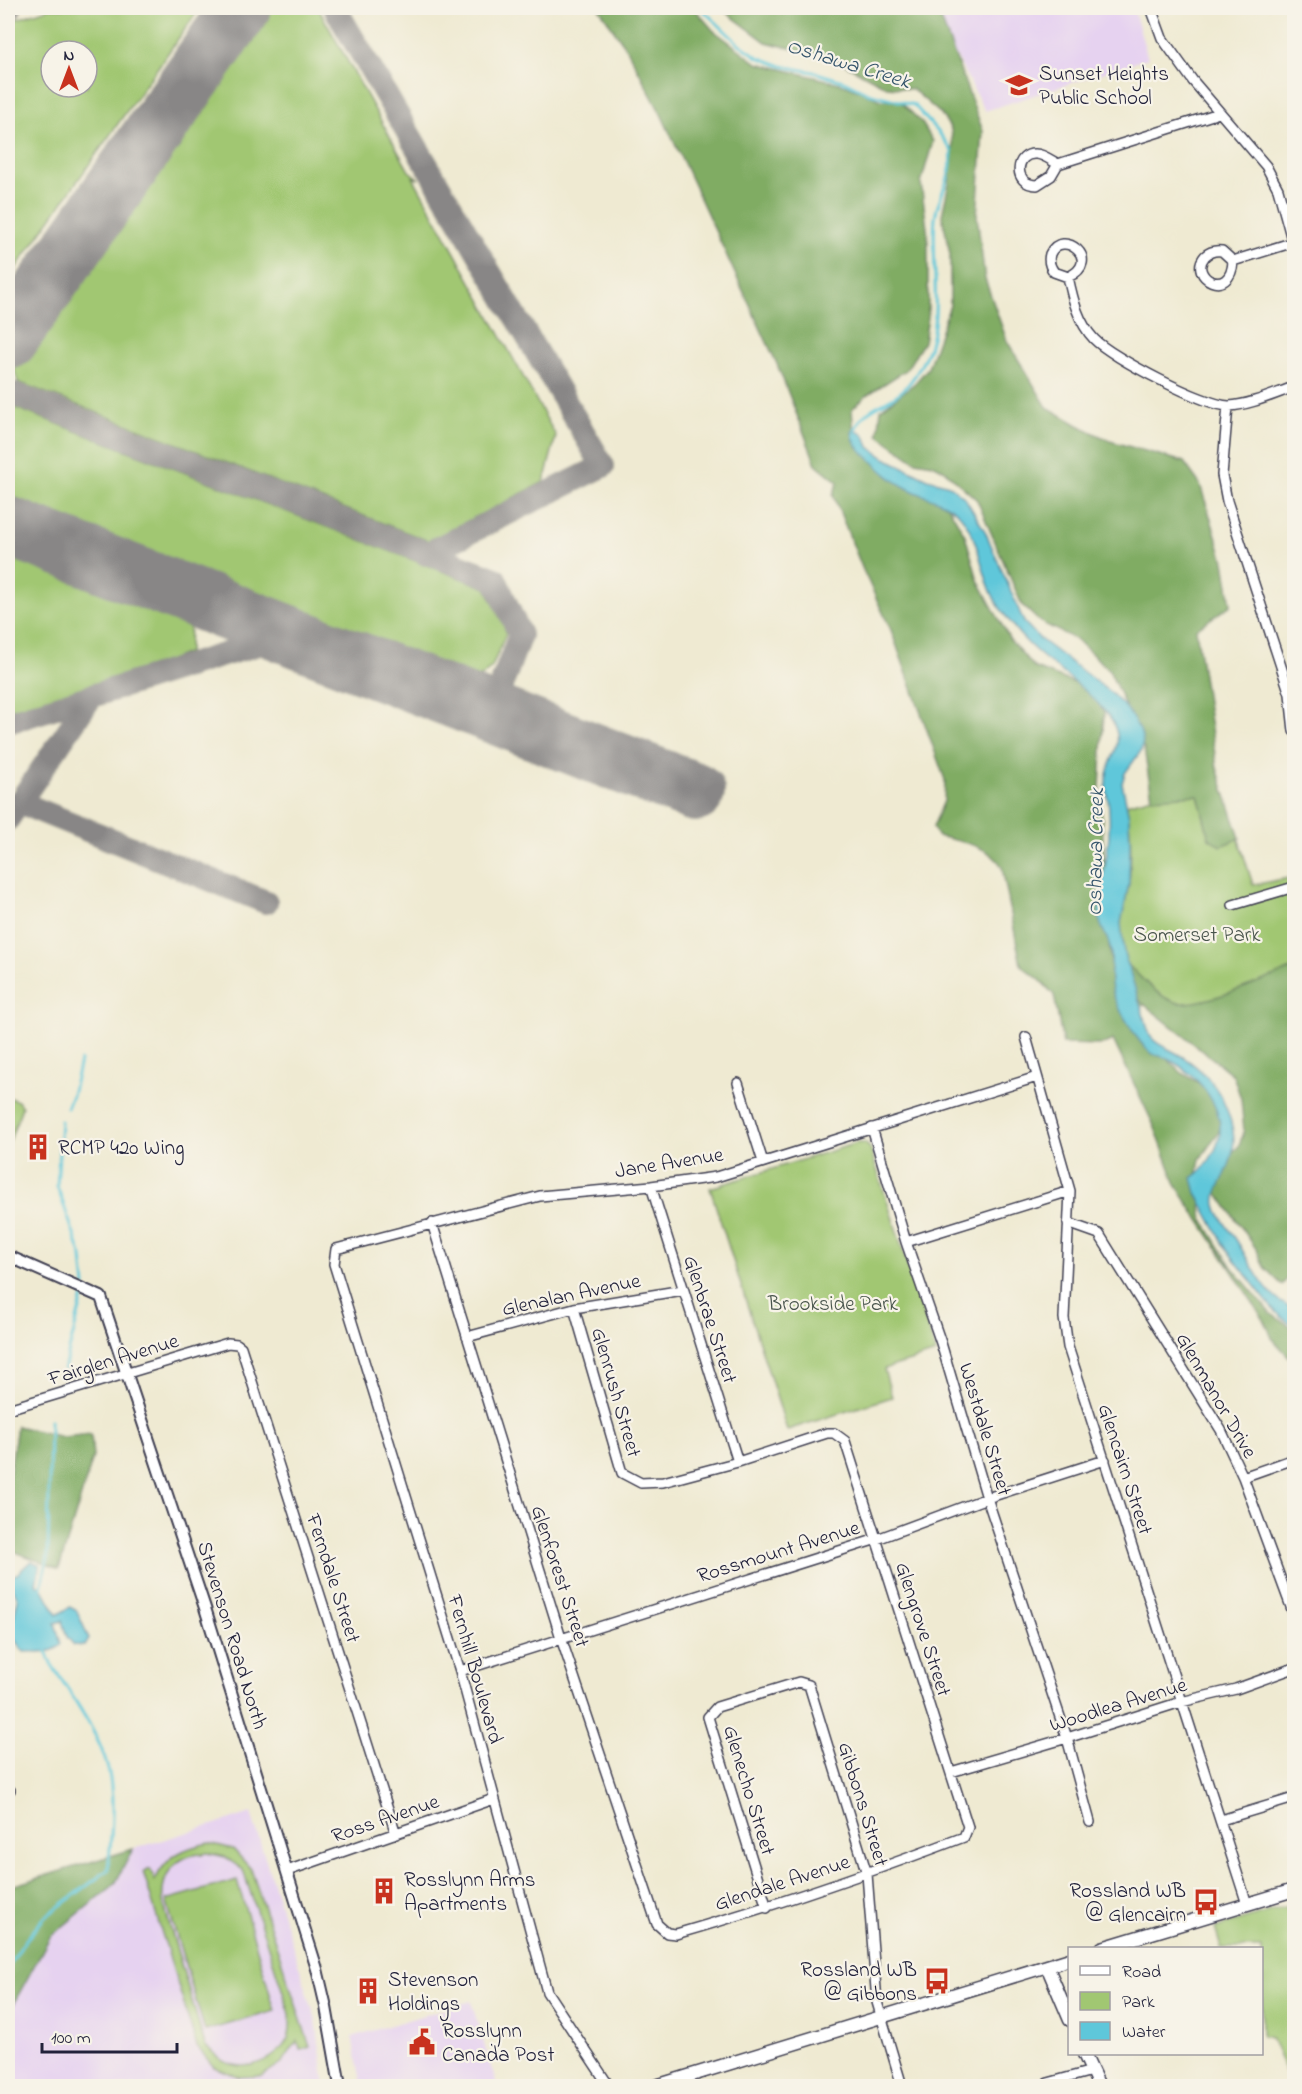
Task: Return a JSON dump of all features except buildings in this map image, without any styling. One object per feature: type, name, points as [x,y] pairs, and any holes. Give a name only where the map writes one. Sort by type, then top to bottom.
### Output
[{"type":"main road","points":[[1105,1947],[1294,1890]]},
{"type":"main road","points":[[656,2086],[1068,1960]]},
{"type":"main road","points":[[1047,1966],[1068,2015]]},
{"type":"main road","points":[[1084,2055],[1099,2086]]},
{"type":"street","points":[[1151,8],[1162,38],[1219,113],[1266,166],[1278,189],[1294,244],[1233,261]]},
{"type":"street","points":[[1058,164],[1219,113]]},
{"type":"street","points":[[1068,277],[1082,323],[1093,338],[1106,350],[1188,392],[1228,406],[1294,387]]},
{"type":"street","points":[[1228,406],[1222,476],[1227,501],[1290,694],[1294,731]]},
{"type":"street","points":[[1233,905],[1294,887]]},
{"type":"street","name":"Glencairn Street","points":[[1026,1037],[1070,1191],[1064,1317],[1068,1347],[1247,1904]]},
{"type":"street","name":"Jane Avenue","points":[[336,1249],[540,1196],[651,1186],[716,1177],[1037,1077]]},
{"type":"street","points":[[738,1083],[763,1162]]},
{"type":"street","name":"Westdale Street","points":[[872,1128],[906,1242],[941,1343],[987,1498],[1067,1738],[1090,1822]]},
{"type":"street","name":"Glenbrae Street","points":[[651,1186],[738,1462]]},
{"type":"street","points":[[906,1242],[1070,1191]]},
{"type":"street","name":"Glenforest Street","points":[[432,1223],[561,1638],[657,1924],[667,1933]]},
{"type":"street","name":"Glenmanor Drive","points":[[1068,1223],[1099,1234],[1221,1430],[1243,1477],[1294,1615]]},
{"type":"street","name":"Fernhill Boulevard","points":[[336,1249],[334,1264],[460,1671],[547,1992],[609,2086]]},
{"type":"street","name":"Stevenson Road North","points":[[8,1256],[101,1297],[205,1608],[320,1979],[340,2086]]},
{"type":"street","name":"Glenalan Avenue","points":[[467,1337],[574,1308],[683,1290]]},
{"type":"street","name":"Glenrush Street","points":[[574,1308],[622,1473],[640,1483],[663,1482],[738,1462],[827,1433],[834,1433],[846,1441]]},
{"type":"street","name":"Fairglen Avenue","points":[[8,1409],[228,1343]]},
{"type":"street","name":"Ferndale Street","points":[[228,1343],[237,1344],[244,1352],[396,1834]]},
{"type":"street","name":"Glengrove Street","points":[[846,1441],[968,1827]]},
{"type":"street","points":[[1243,1477],[1294,1459]]},
{"type":"street","name":"Rossmount Avenue","points":[[460,1671],[877,1539],[987,1498],[1105,1460]]},
{"type":"street","name":"Woodlea Avenue","points":[[951,1772],[1181,1702],[1236,1689],[1294,1668]]},
{"type":"street","name":"Glenecho Street","points":[[767,1908],[708,1717],[717,1707],[799,1682]]},
{"type":"street","name":"Gibbons Street","points":[[799,1682],[809,1685],[867,1874],[877,2002],[902,2086]]},
{"type":"street","points":[[1221,1820],[1294,1798]]},
{"type":"street","name":"Ross Avenue","points":[[287,1871],[494,1799]]},
{"type":"street","name":"Glendale Avenue","points":[[667,1933],[676,1934],[767,1908],[867,1874],[964,1837],[968,1827]]},
{"type":"street","points":[[1043,2086],[1092,2071]]},
{"type":"shaded area","name":"Sunset Heights Public School","points":[[931,8],[1133,8],[1148,58],[985,111]]},
{"type":"shaded area","points":[[251,1813],[316,2020],[325,2086],[8,2086],[8,2014],[50,1937],[115,1884],[133,1849]]},
{"type":"shaded area","points":[[471,2001],[497,2086],[362,2086],[352,2037]]},
{"type":"green space","points":[[50,8],[200,8],[8,279],[8,22]]},
{"type":"green space","points":[[258,8],[318,8],[409,171],[419,179],[413,177],[556,436],[544,482],[429,541],[18,382],[11,360]]},
{"type":"green space","points":[[599,8],[694,8],[713,30],[757,63],[847,85],[881,100],[900,101],[922,123],[933,141],[921,183],[928,236],[928,317],[924,342],[906,370],[867,395],[852,409],[854,435],[881,463],[948,506],[965,535],[978,580],[1010,640],[1035,668],[1085,687],[1104,712],[1100,788],[1110,957],[1128,1018],[1137,1030],[1182,1073],[1209,1089],[1224,1107],[1222,1127],[1200,1159],[1197,1177],[1203,1220],[1232,1267],[1270,1313],[1294,1329],[1294,1357],[1291,1359],[1272,1338],[1266,1323],[1176,1185],[1155,1128],[1113,1040],[1101,1045],[1063,1044],[1054,995],[1021,965],[1002,867],[997,860],[982,849],[937,836],[933,827],[944,801],[945,780],[891,630],[863,570],[833,495],[838,482],[816,464],[777,364],[661,114],[628,51]]},
{"type":"green space","points":[[723,8],[937,8],[983,131],[977,216],[985,279],[1007,341],[1047,407],[1110,441],[1184,462],[1200,484],[1224,561],[1231,605],[1196,629],[1217,768],[1240,838],[1221,846],[1209,838],[1198,795],[1152,798],[1144,748],[1134,737],[1131,719],[1109,670],[1077,640],[1040,622],[1022,605],[977,500],[944,470],[933,464],[915,461],[878,435],[881,409],[915,383],[928,368],[950,305],[950,254],[942,215],[949,183],[953,147],[951,129],[941,114],[912,89],[887,87],[837,60],[766,42]]},
{"type":"green space","points":[[8,405],[486,588],[507,631],[492,667],[476,682],[8,502]]},
{"type":"green space","points":[[8,548],[190,621],[189,652],[88,698],[8,720]]},
{"type":"green space","name":"Somerset Park","points":[[1220,779],[1253,885],[1294,877],[1294,977],[1211,1010],[1153,1004],[1140,1006],[1121,935],[1121,920],[1129,883],[1130,863],[1130,833],[1126,804]]},
{"type":"green space","points":[[1128,965],[1162,996],[1175,1002],[1186,1003],[1217,997],[1294,968],[1294,1271],[1282,1285],[1264,1267],[1257,1250],[1212,1185],[1214,1168],[1238,1147],[1244,1132],[1241,1099],[1233,1075],[1140,1001],[1135,992]]},
{"type":"green space","points":[[8,1097],[18,1101],[22,1107],[8,1146]]},
{"type":"green space","name":"Brookside Park","points":[[857,1143],[865,1143],[870,1148],[936,1353],[884,1369],[892,1397],[787,1430],[710,1188]]},
{"type":"green space","points":[[17,1426],[63,1437],[91,1434],[93,1457],[59,1569],[8,1549],[8,1484]]},
{"type":"green space","points":[[209,1843],[233,1849],[251,1869],[310,2047],[301,2050],[297,2041],[283,2062],[262,2076],[239,2077],[214,2067],[197,2047],[143,1872],[150,1869],[155,1880],[165,1864],[177,1854]],"holes":[[[207,1853],[225,1857],[243,1870],[290,2014],[290,2032],[283,2046],[269,2059],[251,2065],[241,2066],[223,2061],[205,2045],[163,1902],[163,1888],[167,1875],[180,1860],[192,1855]]]},
{"type":"green space","points":[[133,1849],[115,1884],[50,1937],[8,2014],[8,1887]]},
{"type":"green space","points":[[237,1880],[275,2011],[205,2031],[166,1900]]},
{"type":"green space","points":[[1294,1904],[1294,2086],[1292,2086],[1271,2038],[1263,2036],[1263,1947],[1221,1947],[1215,1928]]},
{"type":"water","points":[[854,430],[862,433],[869,447],[885,458],[928,479],[949,485],[965,498],[985,531],[1024,622],[1040,639],[1110,692],[1127,709],[1140,730],[1143,741],[1141,751],[1125,773],[1122,783],[1129,817],[1130,844],[1129,883],[1121,923],[1124,953],[1150,1036],[1158,1044],[1197,1067],[1215,1086],[1223,1101],[1231,1120],[1234,1147],[1217,1193],[1217,1210],[1268,1290],[1285,1305],[1294,1308],[1294,1326],[1271,1307],[1227,1250],[1196,1193],[1192,1178],[1208,1162],[1219,1136],[1216,1109],[1209,1096],[1190,1074],[1166,1058],[1154,1055],[1142,1044],[1130,1028],[1114,997],[1111,983],[1110,947],[1100,922],[1099,912],[1109,832],[1106,783],[1117,744],[1115,728],[1110,718],[1088,693],[1036,651],[1006,617],[991,592],[970,530],[959,514],[947,505],[891,478],[858,447],[852,432]]},
{"type":"water","points":[[31,1561],[40,1565],[36,1583],[45,1593],[57,1615],[70,1607],[77,1611],[89,1639],[85,1646],[74,1645],[67,1637],[62,1621],[55,1623],[61,1644],[54,1650],[24,1652],[10,1634],[18,1599],[8,1577],[17,1574]]},
{"type":"waterway","name":"Oshawa Creek","points":[[701,8],[738,43],[758,57],[782,66],[814,72],[846,82],[868,93],[914,105],[952,151],[949,174],[935,218],[935,307],[931,341],[922,364],[913,378],[896,395],[864,415],[855,430]]},
{"type":"waterway","points":[[67,1108],[80,1061]]},
{"type":"waterway","points":[[61,1121],[57,1186],[82,1257],[85,1286]]},
{"type":"waterway","points":[[64,1369],[83,1297]]},
{"type":"waterway","points":[[40,1592],[48,1556],[50,1420]]},
{"type":"waterway","points":[[8,1968],[24,1942],[45,1917],[108,1870],[112,1803],[107,1765],[96,1737],[49,1660],[46,1648]]},
{"type":"taxiway","points":[[335,8],[603,466],[426,554]]},
{"type":"taxiway","points":[[8,392],[495,579],[520,635],[500,689],[481,710]]},
{"type":"taxiway","points":[[8,722],[287,635]]},
{"type":"taxiway","points":[[8,819],[91,697]]},
{"type":"taxiway","points":[[18,802],[266,902]]},
{"type":"runway","points":[[8,340],[241,8]]},
{"type":"runway","points":[[8,526],[695,792]]},
{"type":"place","name":"Sunset Heights Public School","points":[[1019,85]]},
{"type":"place","name":"RCMP 420 Wing","points":[[38,1147]]},
{"type":"place","name":"Rosslynn Arms Apartments","points":[[384,1891]]},
{"type":"place","name":"Rossland WB @ Glencairn","points":[[1206,1902]]},
{"type":"place","name":"Rossland WB @ Gibbons","points":[[937,1981]]},
{"type":"place","name":"Stevenson Holdings","points":[[368,1991]]},
{"type":"place","name":"Rosslynn Canada Post","points":[[422,2042]]}]
